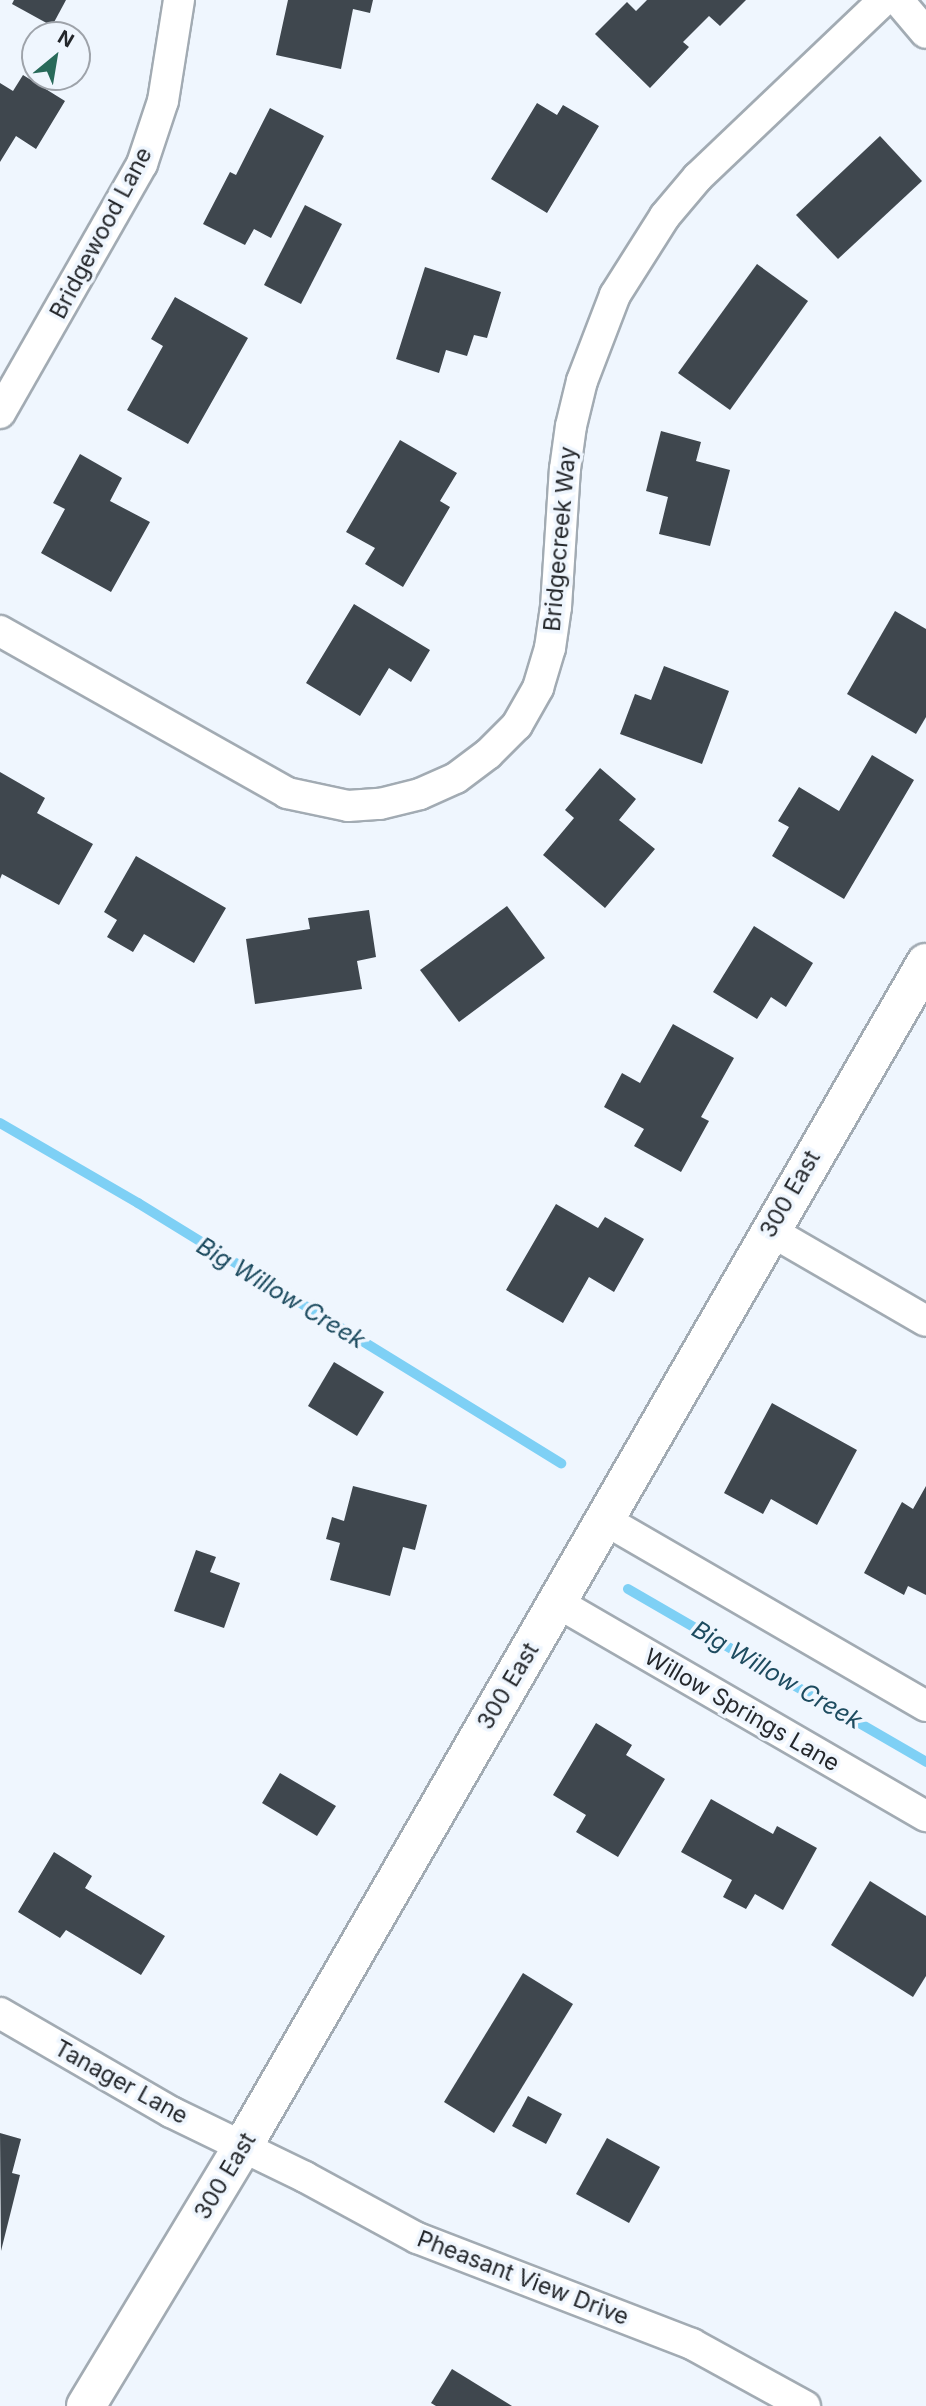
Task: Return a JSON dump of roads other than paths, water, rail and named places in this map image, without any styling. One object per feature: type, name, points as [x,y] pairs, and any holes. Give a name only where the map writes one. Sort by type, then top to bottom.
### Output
[{"type":"main road","name":"300 East","points":[[86,2406],[243,2146],[462,1762],[558,1603],[769,1230],[926,962]]},
{"type":"street","name":"Bridgewood Lane","points":[[0,413],[142,164],[163,101],[180,0]]},
{"type":"street","name":"Bridgecreek Way","points":[[0,631],[287,793],[348,806],[380,804],[420,794],[456,778],[488,754],[516,725],[538,688],[550,648],[556,607],[565,469],[571,426],[582,381],[615,295],[665,216],[698,177],[884,0]]},
{"type":"street","points":[[898,0],[926,33]]},
{"type":"street","points":[[769,1230],[926,1321]]},
{"type":"street","points":[[605,1520],[926,1706]]},
{"type":"street","name":"Willow Springs Lane","points":[[558,1603],[926,1816]]},
{"type":"street","name":"Tanager Lane","points":[[0,2013],[171,2112],[243,2146]]},
{"type":"street","name":"Pheasant View Drive","points":[[243,2146],[417,2238],[692,2344],[805,2406]]},
{"type":"waterway","name":"Big Willow Creek","points":[[0,1123],[138,1203],[561,1463]]},
{"type":"waterway","name":"Big Willow Creek","points":[[628,1589],[926,1762]]}]
